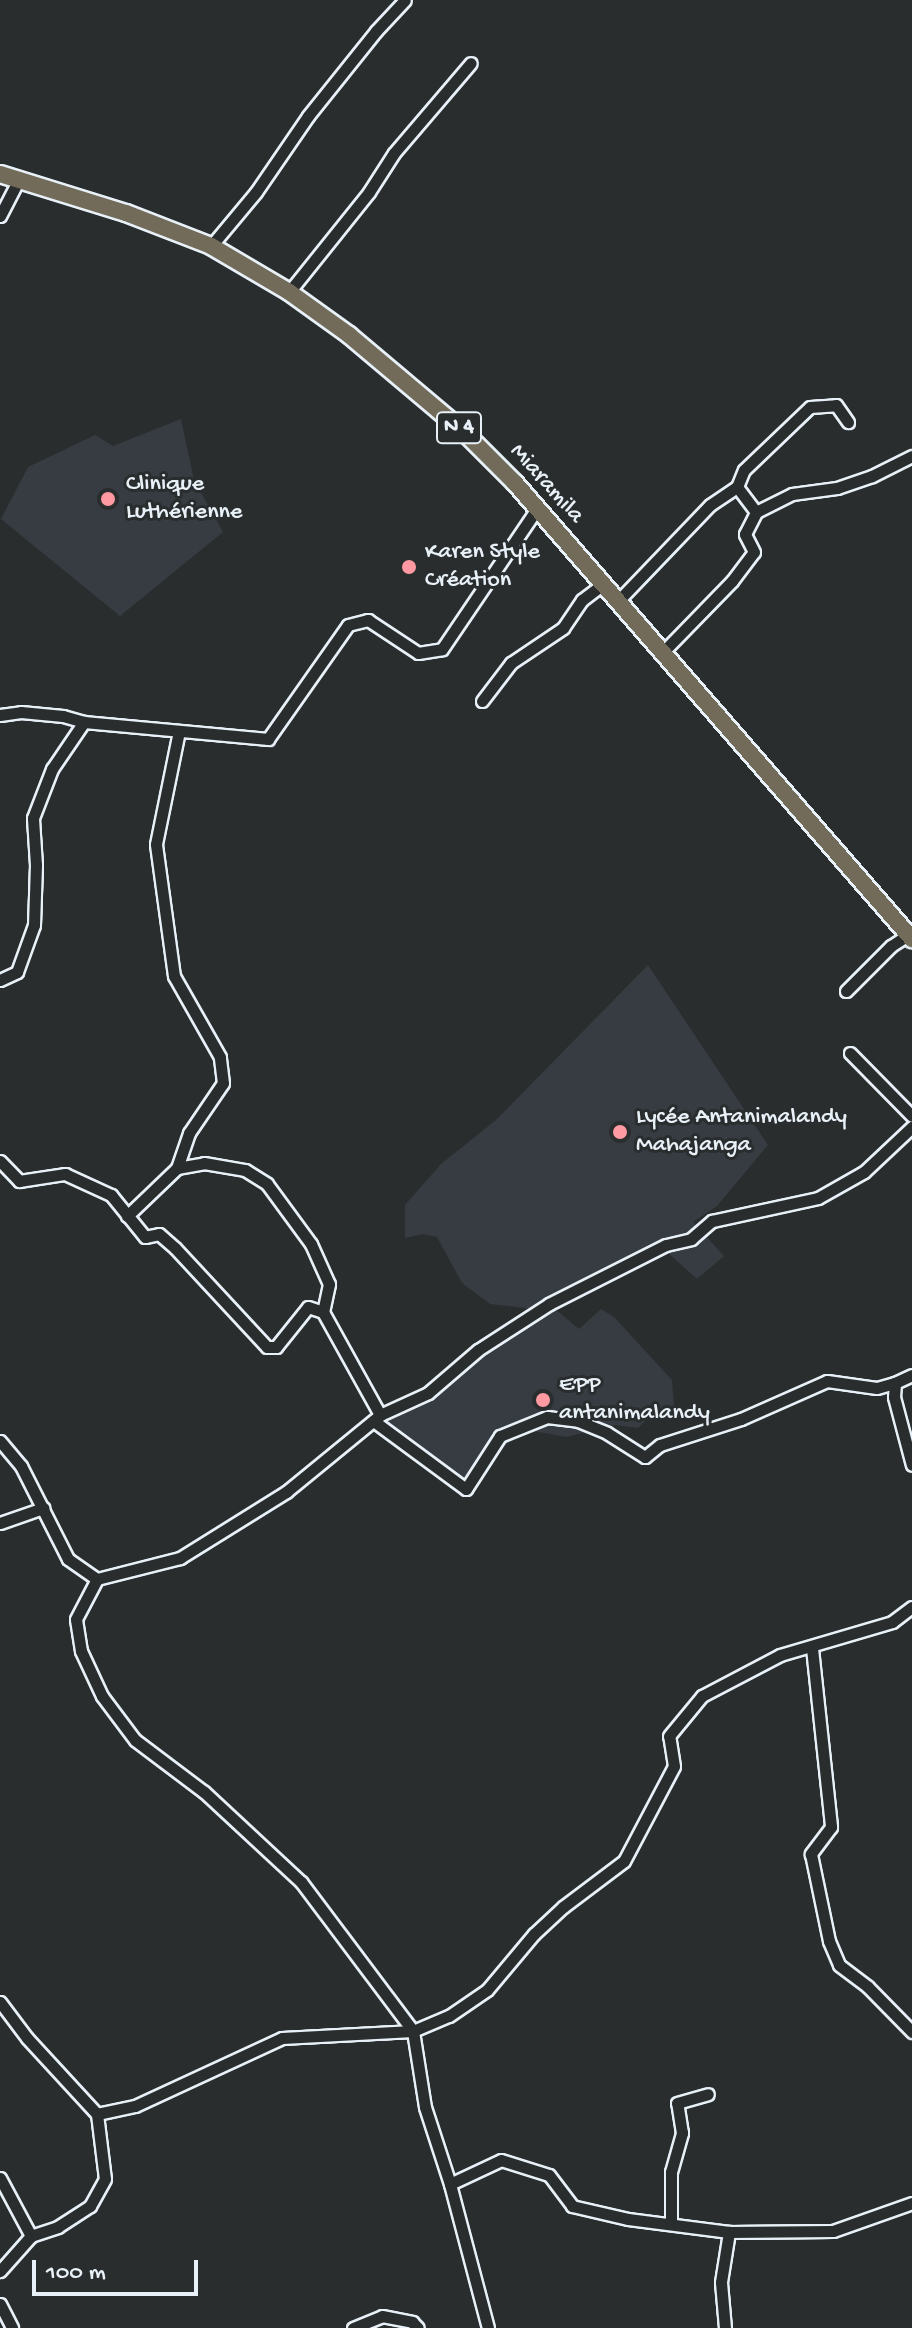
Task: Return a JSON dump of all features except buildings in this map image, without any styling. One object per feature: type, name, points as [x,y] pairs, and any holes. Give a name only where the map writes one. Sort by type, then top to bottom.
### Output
[{"type":"main road","name":"Miaramila","points":[[0,174],[126,213],[211,246],[289,292],[349,335],[464,432],[538,507],[661,654],[910,937]]},
{"type":"street","points":[[211,246],[256,192],[308,116],[405,0]]},
{"type":"street","points":[[289,292],[369,192],[394,153],[471,63]]},
{"type":"street","points":[[0,216],[19,179]]},
{"type":"street","points":[[617,602],[710,505],[737,487],[744,470],[810,407],[836,405],[848,422]]},
{"type":"street","points":[[661,654],[732,581],[754,552],[745,534],[756,512],[792,494],[837,488],[872,476],[912,456]]},
{"type":"street","points":[[737,487],[756,512]]},
{"type":"street","points":[[0,715],[21,712],[63,716],[84,722],[268,739],[348,625],[368,620],[418,653],[442,649],[538,507]]},
{"type":"street","points":[[482,701],[511,663],[563,628],[582,600],[602,585]]},
{"type":"street","points":[[0,980],[17,972],[34,925],[36,865],[33,818],[52,769],[84,722]]},
{"type":"street","points":[[127,1216],[177,1168],[189,1133],[223,1083],[220,1057],[174,976],[156,844],[179,731]]},
{"type":"street","points":[[846,991],[891,946],[910,937]]},
{"type":"street","points":[[850,1053],[912,1116]]},
{"type":"street","points":[[484,2327],[450,2184],[425,2107],[413,2031],[301,1882],[204,1792],[135,1740],[102,1696],[81,1651],[76,1619],[97,1579],[180,1558],[286,1492],[377,1418],[428,1393],[478,1350],[549,1304],[666,1245],[691,1239],[712,1221],[818,1198],[864,1172],[912,1127]]},
{"type":"street","points":[[0,1161],[19,1181],[65,1174],[111,1195],[145,1237],[159,1234],[175,1248],[267,1347],[276,1347],[308,1307],[323,1312]]},
{"type":"street","points":[[177,1168],[204,1163],[245,1170],[267,1184],[311,1244],[329,1284],[323,1312],[377,1418],[466,1489],[500,1436],[547,1417],[592,1427],[645,1457],[660,1445],[741,1419],[827,1381],[877,1388],[912,1375]]},
{"type":"street","points":[[895,1383],[894,1397],[912,1465]]},
{"type":"street","points":[[0,1441],[21,1466],[68,1559],[97,1579]]},
{"type":"street","points":[[0,1523],[43,1508]]},
{"type":"street","points":[[97,2114],[135,2106],[282,2038],[413,2031],[449,2016],[487,1990],[553,1916],[624,1861],[674,1766],[669,1736],[702,1696],[780,1655],[892,1622],[912,1607]]},
{"type":"street","points":[[812,1648],[831,1827],[811,1854],[829,1941],[839,1965],[868,1987],[912,2032]]},
{"type":"street","points":[[0,2002],[27,2038],[97,2114],[105,2179],[90,2206],[58,2227],[31,2236],[0,2271]]},
{"type":"street","points":[[671,2224],[671,2172],[682,2133],[677,2103],[708,2094]]},
{"type":"street","points":[[450,2184],[501,2160],[549,2175],[572,2206],[729,2232],[833,2231],[912,2203]]},
{"type":"street","points":[[0,2178],[31,2236]]},
{"type":"street","points":[[725,2328],[721,2282],[729,2232]]},
{"type":"street","points":[[0,2304],[12,2328]]},
{"type":"street","points":[[353,2328],[382,2316],[412,2322],[418,2328]]},
{"type":"shaded area","name":"Clinique Luthérienne","points":[[181,419],[194,480],[223,532],[120,616],[1,519],[28,467],[95,435],[113,446]]},
{"type":"shaded area","name":"Lycée Antanimalandy Mahajanga","points":[[648,965],[768,1145],[717,1206],[693,1222],[724,1256],[697,1279],[658,1244],[533,1309],[490,1304],[462,1283],[437,1237],[423,1234],[405,1238],[405,1205],[441,1164],[496,1120]]},
{"type":"shaded area","name":"EPP antanimalandy","points":[[549,1304],[579,1329],[601,1309],[614,1317],[672,1380],[674,1406],[650,1416],[638,1428],[615,1425],[566,1437],[528,1430],[488,1457],[459,1489],[406,1449],[380,1415],[428,1393]]},
{"type":"place","name":"Clinique Luthérienne","points":[[108,499]]},
{"type":"place","name":"Karen Style Création","points":[[409,567]]},
{"type":"place","name":"Lycée Antanimalandy Mahajanga","points":[[620,1132]]},
{"type":"place","name":"EPP antanimalandy","points":[[543,1400]]}]
